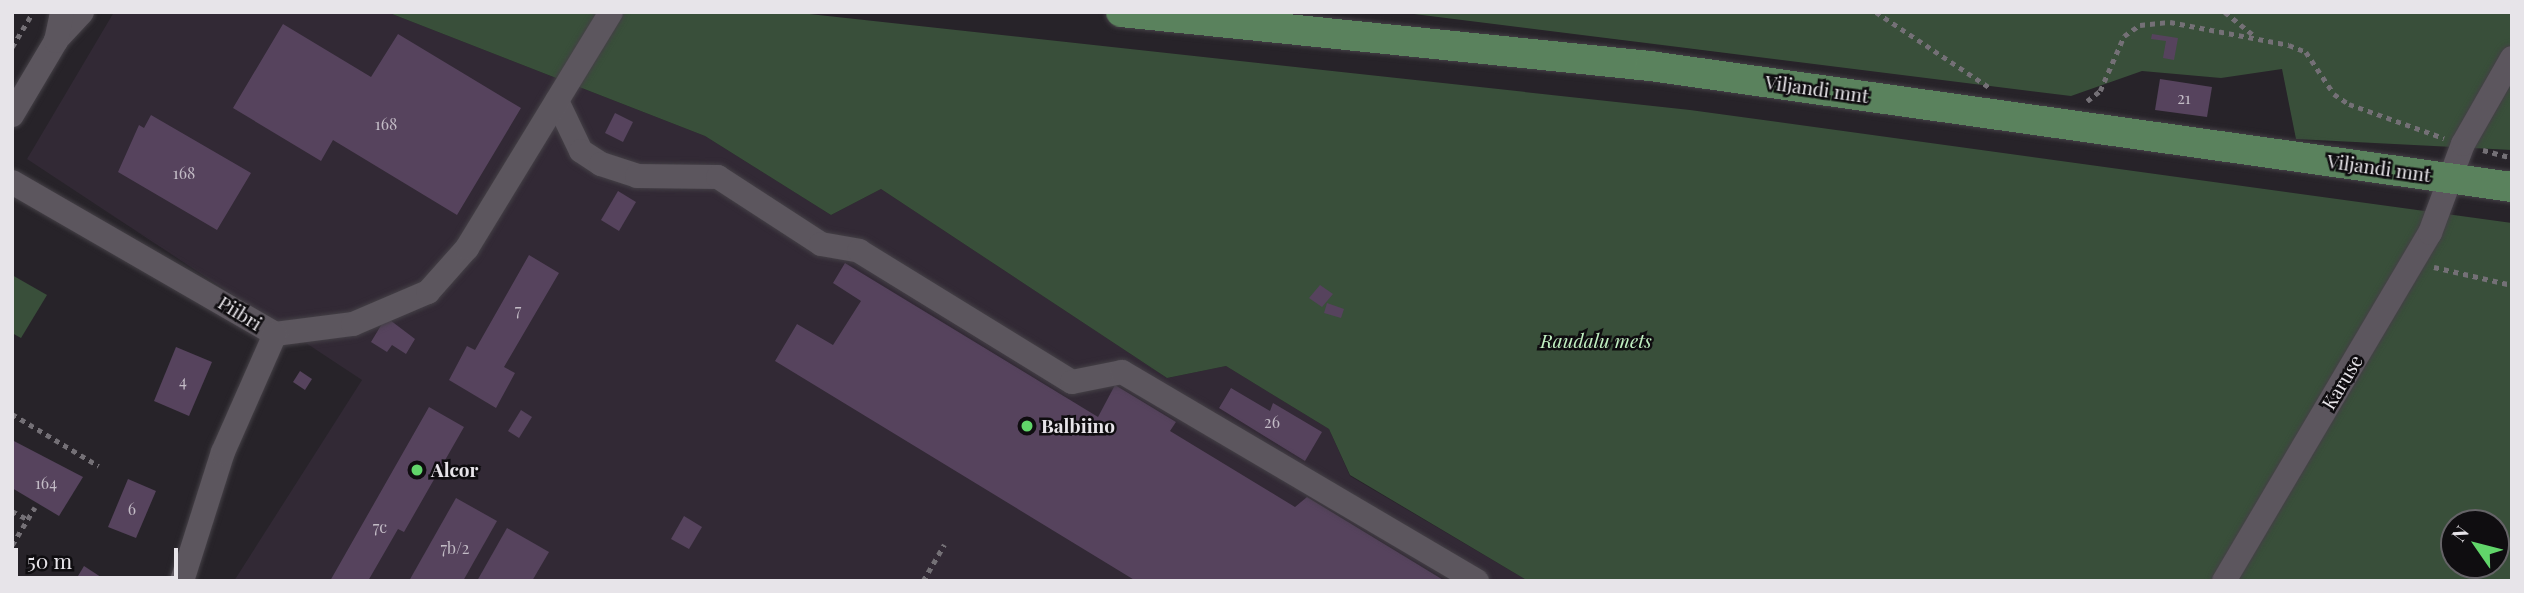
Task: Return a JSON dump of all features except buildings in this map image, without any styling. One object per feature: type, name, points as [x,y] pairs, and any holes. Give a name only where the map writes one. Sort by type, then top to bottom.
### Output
[{"type":"main road","name":"Viljandi mnt","points":[[1121,12],[1650,66],[2512,187]]},
{"type":"street","points":[[56,41],[62,12]]},
{"type":"street","points":[[12,115],[56,41],[82,12]]},
{"type":"street","points":[[275,334],[353,324],[428,292],[467,248],[611,12]]},
{"type":"street","name":"Karuse","points":[[2224,581],[2430,233],[2463,144],[2512,58]]},
{"type":"street","points":[[557,101],[581,151],[601,164],[636,176],[718,177],[821,244],[859,251],[1072,382],[1122,372],[1477,581]]},
{"type":"street","name":"Piibri","points":[[12,182],[275,334],[223,451],[182,581]]},
{"type":"path","points":[[12,47],[33,12]]},
{"type":"path","points":[[1875,12],[1992,89],[1967,86]]},
{"type":"path","points":[[2225,12],[2254,35]]},
{"type":"path","points":[[2080,103],[2100,91],[2114,51],[2140,25],[2155,21],[2254,35],[2306,52],[2349,104],[2463,144],[2512,158]]},
{"type":"path","points":[[2413,263],[2512,285]]},
{"type":"path","points":[[12,414],[99,466]]},
{"type":"path","points":[[12,545],[35,507]]},
{"type":"path","points":[[12,511],[29,520]]},
{"type":"path","points":[[923,581],[944,545]]},
{"type":"shaded area","points":[[114,12],[387,12],[705,136],[831,215],[881,189],[1167,378],[1226,366],[1329,429],[1350,476],[1528,581],[234,581],[362,380],[27,159]]},
{"type":"green space","name":"Raudalu mets","points":[[387,12],[791,12],[1690,110],[2512,223],[2512,581],[1528,581],[1350,475],[1329,429],[1226,366],[1167,378],[881,189],[831,215],[705,136]]},
{"type":"green space","points":[[1398,12],[2512,12],[2512,150],[2296,139],[2282,69],[2221,78],[2142,71],[2071,96]]},
{"type":"green space","points":[[12,275],[47,295],[21,338],[12,333]]},
{"type":"place","name":"Balbiino","points":[[1027,426]]},
{"type":"place","name":"Alcor","points":[[417,470]]}]
